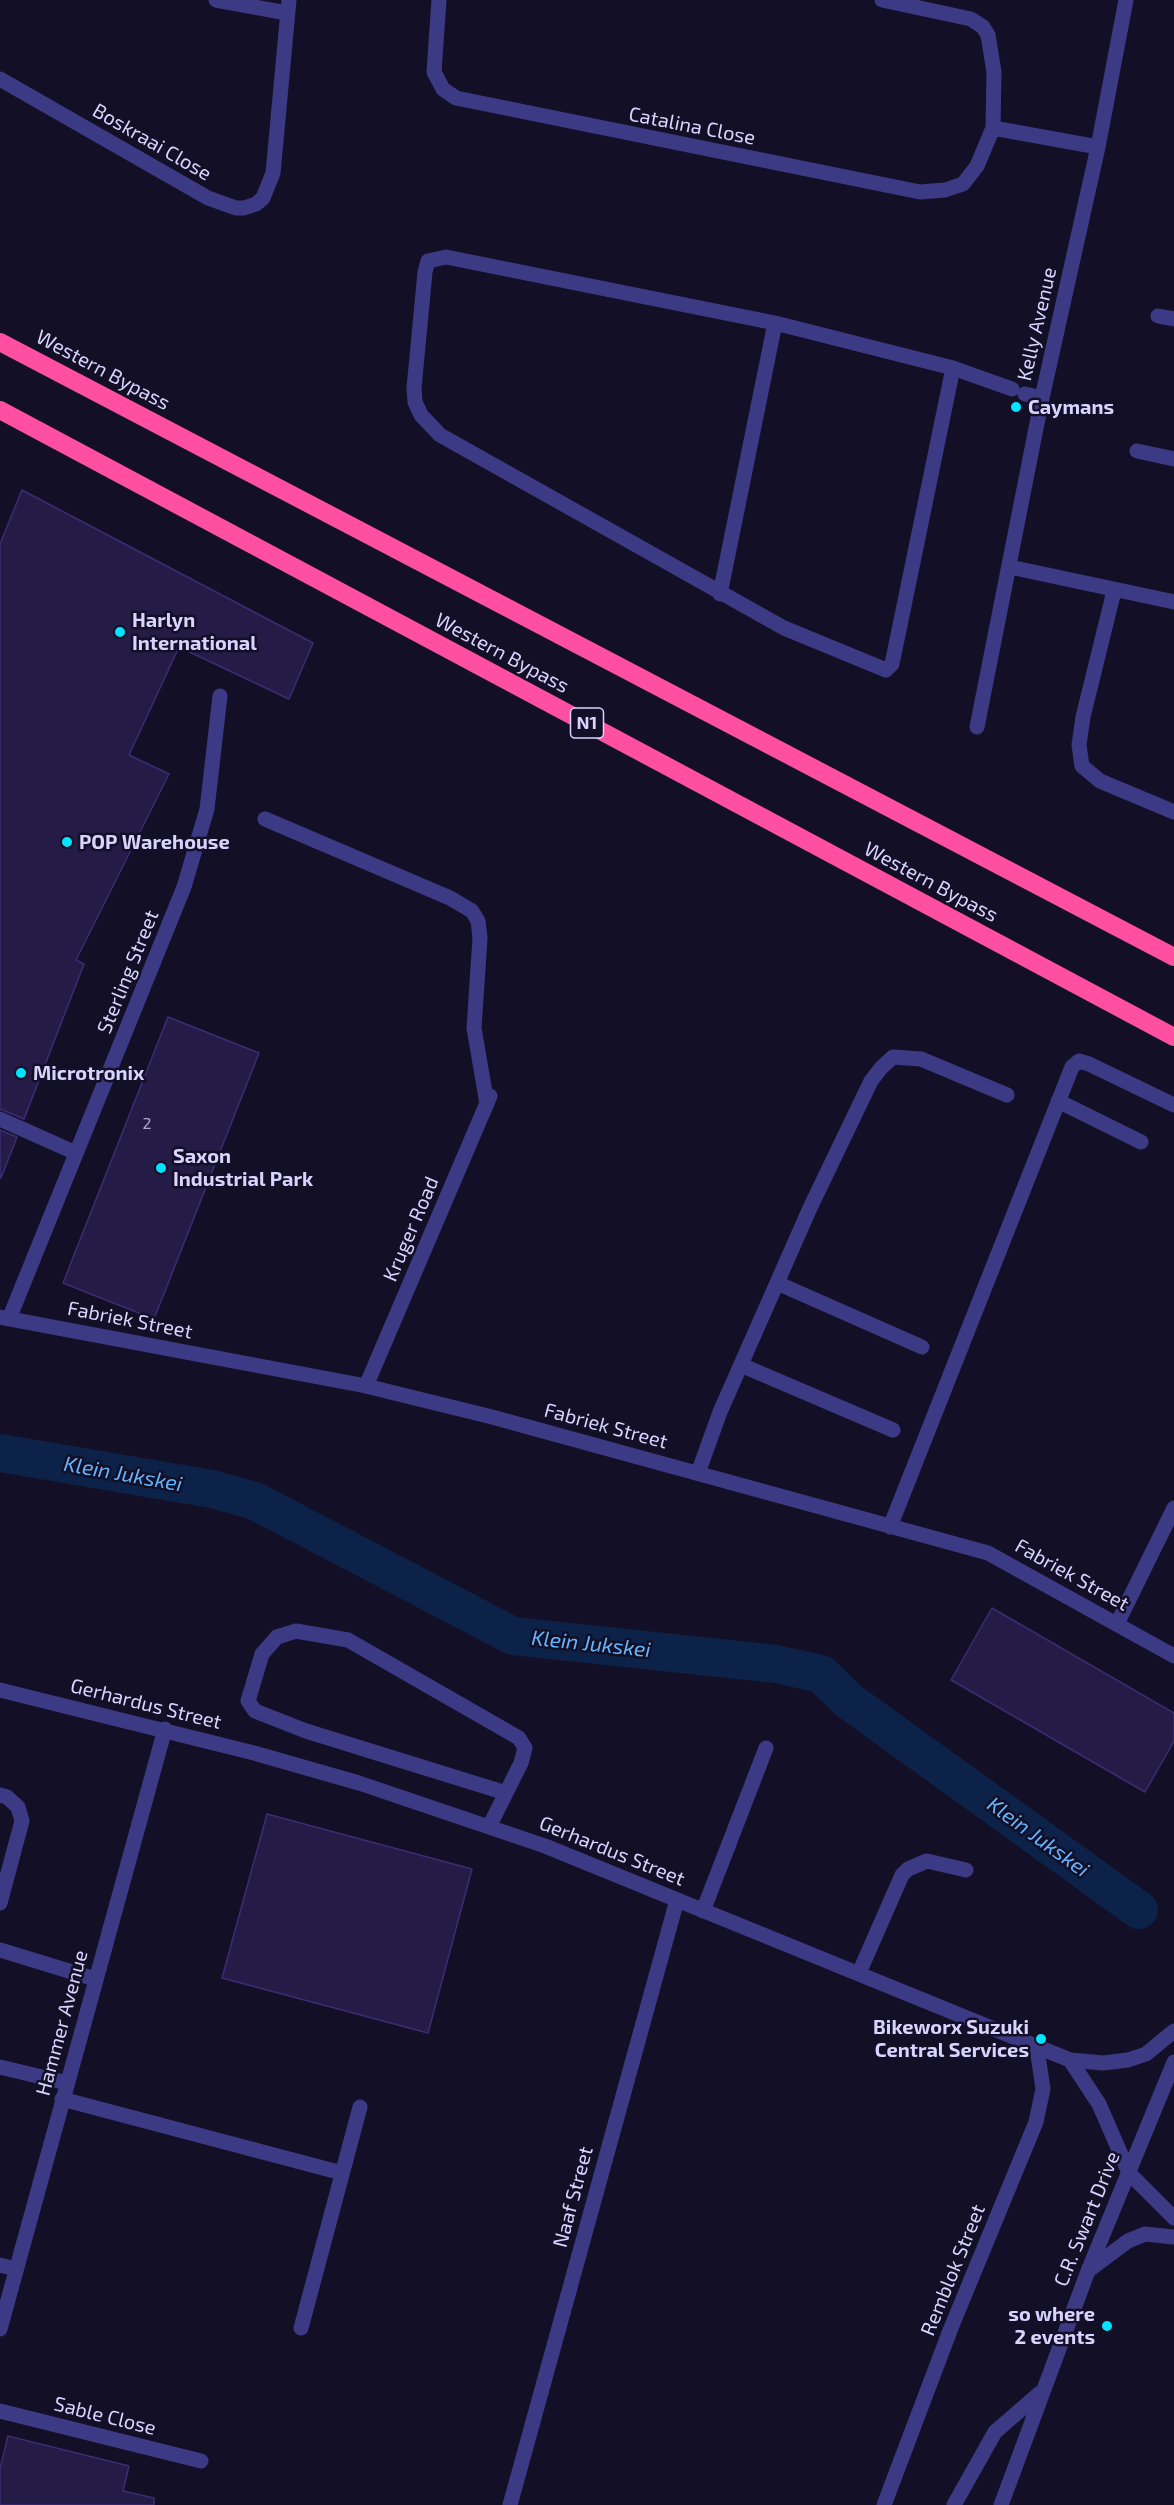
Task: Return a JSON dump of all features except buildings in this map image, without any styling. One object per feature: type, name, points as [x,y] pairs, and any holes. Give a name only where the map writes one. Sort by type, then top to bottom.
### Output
[{"type":"highway","name":"Western Bypass","points":[[0,342],[1174,957]]},
{"type":"highway","name":"Western Bypass","points":[[0,410],[1174,1037]]},
{"type":"street","points":[[216,0],[288,7]]},
{"type":"street","name":"Catalina Close","points":[[438,0],[434,72],[447,94],[474,104],[920,192],[945,190],[963,184],[977,166],[993,128],[992,48],[983,27],[971,19],[882,0]]},
{"type":"street","name":"Kelly Avenue","points":[[978,727],[1042,399],[1098,147],[1126,0]]},
{"type":"street","name":"Boskraai Close","points":[[0,79],[208,198],[225,205],[244,208],[256,204],[270,185],[273,173],[288,7]]},
{"type":"street","points":[[993,128],[1098,147]]},
{"type":"street","points":[[953,368],[892,664],[889,668],[881,670],[784,628],[720,594],[440,435],[429,424],[415,402],[414,388],[425,272],[428,261],[446,256],[775,323],[953,368],[1042,399]]},
{"type":"street","points":[[1158,315],[1174,319]]},
{"type":"street","points":[[720,594],[775,323]]},
{"type":"street","points":[[1137,451],[1174,459]]},
{"type":"street","points":[[1010,567],[1174,602]]},
{"type":"street","points":[[1114,591],[1083,717],[1079,745],[1082,766],[1100,781],[1174,812]]},
{"type":"street","name":"Sterling Street","points":[[4,1318],[76,1153],[184,887],[207,809],[220,696]]},
{"type":"street","points":[[265,819],[450,898],[472,911],[478,921],[480,938],[474,1028],[487,1104]]},
{"type":"street","points":[[698,1473],[777,1283],[871,1081],[892,1057],[904,1056],[928,1062],[1007,1095]]},
{"type":"street","points":[[890,1527],[1072,1067],[1079,1061],[1174,1106]]},
{"type":"street","name":"Kruger Road","points":[[366,1386],[494,1088]]},
{"type":"street","points":[[1058,1101],[1141,1142]]},
{"type":"street","points":[[0,1119],[76,1153]]},
{"type":"street","points":[[777,1283],[922,1347]]},
{"type":"street","name":"Fabriek Street","points":[[4,1318],[366,1386],[698,1473],[988,1553],[1174,1656]]},
{"type":"street","points":[[741,1365],[893,1430]]},
{"type":"street","points":[[1117,1624],[1174,1508]]},
{"type":"street","points":[[489,1827],[506,1793],[521,1763],[525,1748],[523,1742],[507,1729],[348,1640],[296,1630],[277,1637],[262,1654],[248,1701],[255,1710],[306,1731],[506,1793]]},
{"type":"street","name":"Gerhardus Street","points":[[0,1690],[165,1729],[359,1783],[489,1827],[581,1859],[1070,2060],[1103,2063],[1128,2060],[1146,2054],[1174,2031]]},
{"type":"street","name":"Hammer Avenue","points":[[0,2329],[165,1729]]},
{"type":"street","points":[[703,1911],[766,1748]]},
{"type":"street","points":[[0,1795],[18,1807],[22,1821],[0,1903]]},
{"type":"street","points":[[859,1973],[903,1875],[908,1869],[927,1861],[966,1870]]},
{"type":"street","name":"Naaf Street","points":[[510,2505],[677,1900]]},
{"type":"street","points":[[0,1950],[95,1979]]},
{"type":"street","name":"Remblok Street","points":[[884,2505],[951,2328],[1036,2122],[1043,2089],[1037,2048]]},
{"type":"street","points":[[1070,2060],[1099,2104],[1129,2173],[1174,2218]]},
{"type":"street","name":"C.R. Swart Drive","points":[[1001,2505],[1040,2393],[1174,2062]]},
{"type":"street","points":[[0,2067],[67,2083]]},
{"type":"street","points":[[62,2099],[342,2173]]},
{"type":"street","points":[[301,2328],[360,2107]]},
{"type":"street","points":[[1088,2271],[1128,2241],[1145,2234],[1174,2236]]},
{"type":"street","points":[[0,2265],[16,2269]]},
{"type":"street","name":"C.R. Swart Drive","points":[[954,2505],[994,2432],[1040,2393]]},
{"type":"street","name":"Sable Close","points":[[0,2412],[201,2461]]},
{"type":"waterway","name":"Klein Jukskei","points":[[0,1453],[212,1489],[255,1501],[513,1636],[776,1664],[821,1674],[849,1701],[1139,1910]]},
{"type":"place","name":"Caymans","points":[[1016,407]]},
{"type":"place","name":"Harlyn International","points":[[120,632]]},
{"type":"place","name":"POP Warehouse","points":[[67,842]]},
{"type":"place","name":"Microtronix","points":[[21,1073]]},
{"type":"place","name":"Saxon Industrial Park","points":[[161,1168]]},
{"type":"place","name":"Bikeworx Suzuki Central Services","points":[[1041,2039]]},
{"type":"place","name":"so where 2 events","points":[[1107,2326]]}]
